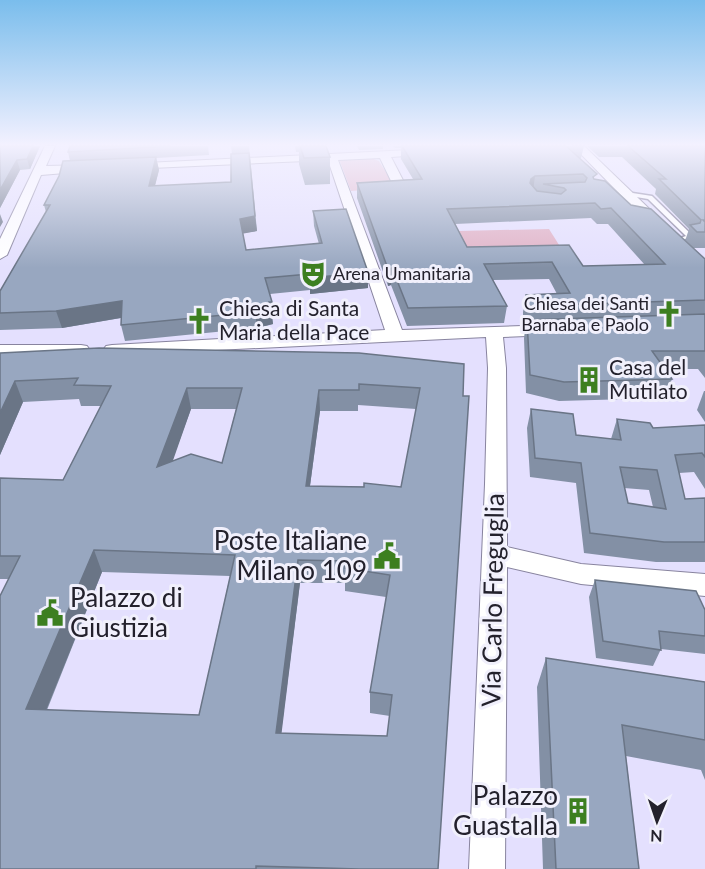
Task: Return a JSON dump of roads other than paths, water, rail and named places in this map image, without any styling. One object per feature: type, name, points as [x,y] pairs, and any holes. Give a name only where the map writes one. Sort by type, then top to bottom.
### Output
[{"type":"street","points":[[0,255],[30,187]]},
{"type":"street","points":[[351,187],[355,192],[395,335]]},
{"type":"street","points":[[355,192],[393,190],[399,187]]},
{"type":"street","points":[[616,187],[676,241]]},
{"type":"street","points":[[0,350],[117,350],[395,335],[565,330]]},
{"type":"street","name":"Via Carlo Freguglia","points":[[487,869],[497,380],[494,332]]},
{"type":"street","points":[[493,554],[581,574],[705,585]]},
{"type":"lane","points":[[621,192],[650,197],[691,237],[676,241]]},
{"type":"lane","points":[[639,219],[654,221]]},
{"type":"place","name":"Arena Umanitaria","points":[[313,274]]},
{"type":"place","name":"Chiesa dei Santi Barnaba e Paolo","points":[[669,314]]},
{"type":"place","name":"Chiesa di Santa Maria della Pace","points":[[199,321]]},
{"type":"place","name":"Casa del Mutilato","points":[[589,380]]},
{"type":"place","name":"Poste Italiane Milano 109","points":[[387,556]]},
{"type":"place","name":"Palazzo di Giustizia","points":[[50,613]]},
{"type":"place","name":"Palazzo Guastalla","points":[[578,811]]}]
